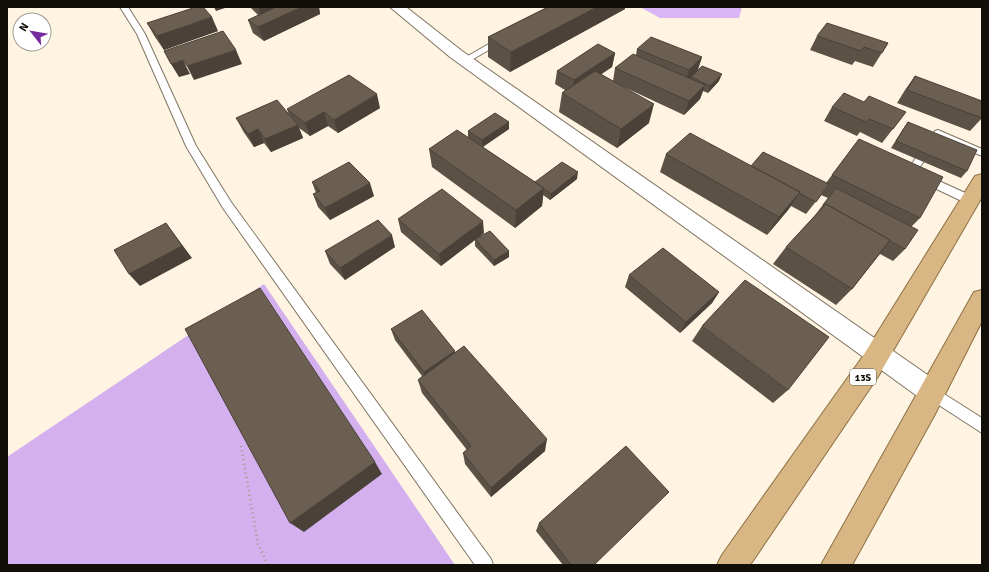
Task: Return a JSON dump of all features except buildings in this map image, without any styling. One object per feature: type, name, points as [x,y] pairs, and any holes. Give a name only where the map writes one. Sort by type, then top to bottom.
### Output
[{"type":"highway","name":"13S","points":[[732,565],[870,366],[978,196]]},
{"type":"highway","points":[[836,565],[933,393],[982,299]]},
{"type":"street","points":[[397,7],[464,60],[933,393]]},
{"type":"lane","points":[[124,7],[141,34],[191,146],[227,205],[485,565]]},
{"type":"lane","points":[[464,60],[511,35]]},
{"type":"lane","points":[[978,196],[911,172],[938,134],[982,153]]},
{"type":"lane","points":[[933,393],[982,426]]},
{"type":"path","points":[[241,446],[258,544],[268,565]]},
{"type":"shaded area","points":[[640,7],[742,7],[739,18],[660,18]]},
{"type":"shaded area","points":[[264,284],[455,565],[7,565],[7,457]]}]
